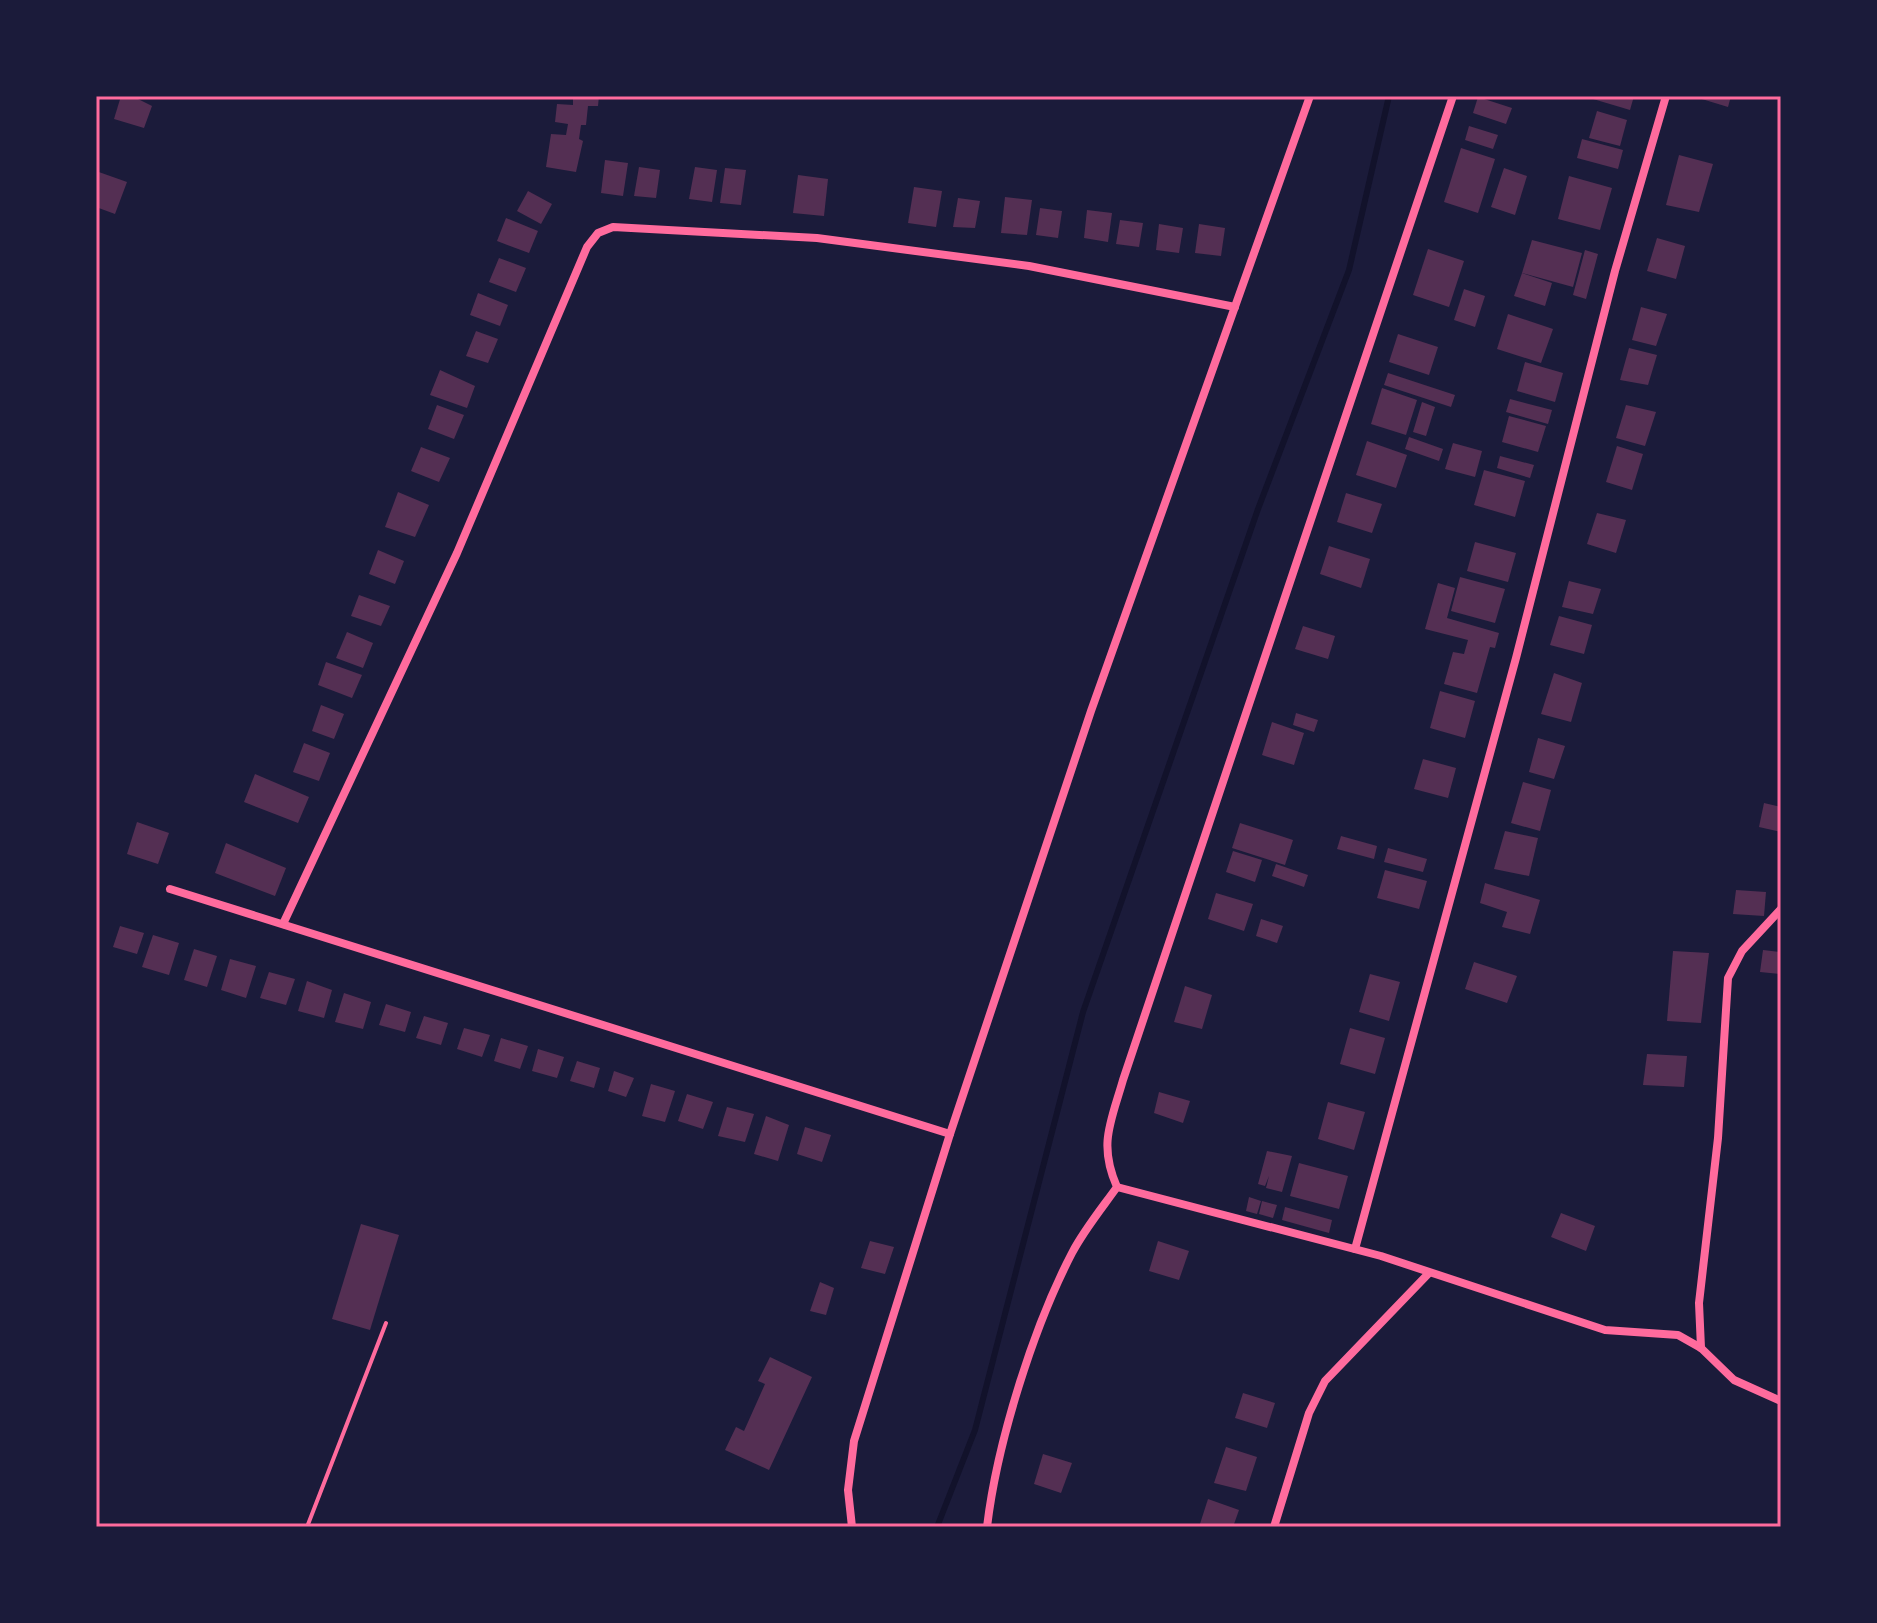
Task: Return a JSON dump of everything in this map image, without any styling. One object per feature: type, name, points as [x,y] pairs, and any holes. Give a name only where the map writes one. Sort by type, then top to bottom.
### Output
[{"type":"street","points":[[852,1527],[848,1490],[854,1441],[950,1134],[1091,711],[1310,96]]},
{"type":"street","points":[[1117,1187],[1106,1162],[1107,1136],[1123,1080],[1453,96]]},
{"type":"street","points":[[1355,1249],[1516,658],[1615,271],[1666,96]]},
{"type":"street","points":[[283,924],[457,553],[587,247],[598,233],[613,227],[817,238],[1029,266],[1235,307]]},
{"type":"street","points":[[170,889],[950,1134]]},
{"type":"street","points":[[1701,1348],[1699,1303],[1718,1138],[1728,978],[1742,951],[1781,909]]},
{"type":"street","points":[[1117,1187],[1355,1249],[1605,1330],[1678,1335],[1701,1348],[1734,1380],[1781,1401]]},
{"type":"street","points":[[987,1527],[991,1497],[1027,1362],[1073,1251],[1117,1187]]},
{"type":"street","points":[[1274,1527],[1309,1413],[1325,1381],[1429,1273]]},
{"type":"lane","points":[[307,1527],[386,1323]]},
{"type":"building","points":[[121,96],[132,96],[152,106],[144,128],[114,119]]},
{"type":"building","points":[[573,96],[599,96],[598,106],[588,106],[586,125],[581,125],[579,139],[583,141],[576,172],[546,167],[551,134],[566,135],[568,124],[555,122],[557,104],[573,105]]},
{"type":"building","points":[[1583,96],[1634,96],[1630,110]]},
{"type":"building","points":[[1692,96],[1731,96],[1728,107]]},
{"type":"building","points":[[1478,97],[1512,108],[1506,124],[1473,113]]},
{"type":"building","points":[[1597,111],[1627,120],[1620,146],[1589,138]]},
{"type":"building","points":[[1469,126],[1498,135],[1493,149],[1465,140]]},
{"type":"building","points":[[1582,139],[1623,150],[1618,169],[1577,158]]},
{"type":"building","points":[[1461,148],[1495,159],[1478,213],[1444,202]]},
{"type":"building","points":[[1679,155],[1713,164],[1699,212],[1666,205]]},
{"type":"building","points":[[605,160],[628,163],[623,196],[601,193]]},
{"type":"building","points":[[639,167],[660,170],[656,198],[634,196]]},
{"type":"building","points":[[695,167],[717,170],[712,202],[689,199]]},
{"type":"building","points":[[725,168],[746,170],[741,205],[720,203]]},
{"type":"building","points":[[1504,168],[1527,176],[1515,215],[1491,207]]},
{"type":"building","points":[[96,171],[127,182],[115,214],[96,207]]},
{"type":"building","points":[[798,175],[828,179],[824,216],[793,213]]},
{"type":"building","points":[[1569,176],[1612,188],[1600,230],[1558,219]]},
{"type":"building","points":[[914,187],[942,191],[936,227],[908,223]]},
{"type":"building","points":[[528,191],[552,204],[541,224],[517,211]]},
{"type":"building","points":[[1005,197],[1032,200],[1027,235],[1001,233]]},
{"type":"building","points":[[958,198],[980,201],[975,228],[953,227]]},
{"type":"building","points":[[1040,208],[1062,211],[1058,238],[1036,235]]},
{"type":"building","points":[[1087,210],[1112,213],[1108,242],[1084,238]]},
{"type":"building","points":[[506,218],[538,231],[529,253],[497,241]]},
{"type":"building","points":[[1120,220],[1143,223],[1139,247],[1116,244]]},
{"type":"building","points":[[1159,224],[1183,228],[1179,253],[1156,250]]},
{"type":"building","points":[[1199,224],[1225,228],[1221,256],[1195,253]]},
{"type":"building","points":[[1657,238],[1685,246],[1676,279],[1647,271]]},
{"type":"building","points":[[1532,240],[1582,253],[1573,287],[1522,273]]},
{"type":"building","points":[[1428,249],[1464,261],[1449,307],[1413,295]]},
{"type":"building","points":[[1585,250],[1598,254],[1586,299],[1573,295]]},
{"type":"building","points":[[499,258],[526,268],[516,292],[489,282]]},
{"type":"building","points":[[1522,273],[1552,283],[1545,306],[1514,296]]},
{"type":"building","points":[[1464,289],[1485,296],[1475,327],[1454,320]]},
{"type":"building","points":[[478,293],[508,305],[500,326],[470,315]]},
{"type":"building","points":[[1641,307],[1667,314],[1656,346],[1632,340]]},
{"type":"building","points":[[1508,314],[1553,329],[1541,363],[1497,349]]},
{"type":"building","points":[[476,331],[498,339],[488,363],[466,356]]},
{"type":"building","points":[[1398,334],[1438,347],[1429,375],[1389,362]]},
{"type":"building","points":[[1629,348],[1657,355],[1648,385],[1620,380]]},
{"type":"building","points":[[1525,362],[1563,373],[1555,402],[1517,391]]},
{"type":"building","points":[[440,370],[475,386],[467,408],[430,395]]},
{"type":"building","points":[[1388,373],[1455,395],[1451,407],[1384,385]]},
{"type":"building","points":[[1382,388],[1417,400],[1406,435],[1371,424]]},
{"type":"building","points":[[1510,399],[1552,410],[1548,424],[1506,412]]},
{"type":"building","points":[[1422,402],[1435,407],[1426,436],[1413,432]]},
{"type":"building","points":[[437,405],[464,415],[454,439],[428,429]]},
{"type":"building","points":[[1626,405],[1656,412],[1645,446],[1616,438]]},
{"type":"building","points":[[1509,416],[1546,426],[1538,452],[1502,442]]},
{"type":"building","points":[[1409,437],[1443,449],[1439,461],[1405,449]]},
{"type":"building","points":[[1367,441],[1407,455],[1396,488],[1356,475]]},
{"type":"building","points":[[1453,443],[1482,451],[1475,477],[1445,469]]},
{"type":"building","points":[[1617,446],[1643,454],[1632,490],[1606,482]]},
{"type":"building","points":[[421,447],[450,458],[439,482],[411,471]]},
{"type":"building","points":[[1500,456],[1534,465],[1530,478],[1497,468]]},
{"type":"building","points":[[1484,470],[1525,481],[1515,517],[1474,505]]},
{"type":"building","points":[[398,492],[429,505],[415,537],[385,527]]},
{"type":"building","points":[[1346,493],[1382,504],[1372,533],[1337,522]]},
{"type":"building","points":[[1597,513],[1626,520],[1616,553],[1587,544]]},
{"type":"building","points":[[1475,542],[1516,553],[1508,582],[1467,571]]},
{"type":"building","points":[[1329,546],[1370,559],[1361,588],[1320,574]]},
{"type":"building","points":[[378,550],[404,561],[395,584],[369,574]]},
{"type":"building","points":[[1460,577],[1505,589],[1495,623],[1451,611]]},
{"type":"building","points":[[1569,581],[1601,589],[1593,614],[1562,607]]},
{"type":"building","points":[[1438,583],[1455,588],[1447,618],[1499,633],[1495,648],[1490,647],[1477,693],[1444,684],[1453,652],[1464,654],[1468,640],[1425,629]]},
{"type":"building","points":[[359,595],[390,606],[381,626],[351,616]]},
{"type":"building","points":[[1559,616],[1592,625],[1584,654],[1550,645]]},
{"type":"building","points":[[1303,626],[1335,636],[1328,659],[1295,649]]},
{"type":"building","points":[[347,632],[373,643],[363,668],[336,658]]},
{"type":"building","points":[[326,662],[362,675],[352,698],[318,685]]},
{"type":"building","points":[[1554,673],[1582,683],[1571,722],[1541,714]]},
{"type":"building","points":[[1440,691],[1475,701],[1465,738],[1430,728]]},
{"type":"building","points":[[321,705],[344,714],[334,739],[312,731]]},
{"type":"building","points":[[1296,713],[1318,720],[1314,732],[1293,725]]},
{"type":"building","points":[[1272,722],[1304,733],[1294,765],[1262,755]]},
{"type":"building","points":[[1538,738],[1565,746],[1554,779],[1529,772]]},
{"type":"building","points":[[304,743],[330,753],[319,781],[293,772]]},
{"type":"building","points":[[1423,759],[1456,768],[1448,798],[1414,789]]},
{"type":"building","points":[[255,774],[309,797],[298,823],[244,802]]},
{"type":"building","points":[[1523,782],[1551,790],[1540,831],[1511,823]]},
{"type":"building","points":[[1764,803],[1781,807],[1781,832],[1759,827]]},
{"type":"building","points":[[137,822],[169,833],[158,864],[127,854]]},
{"type":"building","points":[[1240,823],[1293,840],[1285,865],[1232,848]]},
{"type":"building","points":[[1505,831],[1538,838],[1529,876],[1494,869]]},
{"type":"building","points":[[1341,836],[1377,846],[1374,859],[1337,849]]},
{"type":"building","points":[[226,843],[286,868],[275,896],[215,873]]},
{"type":"building","points":[[1388,848],[1427,859],[1423,872],[1384,862]]},
{"type":"building","points":[[1233,851],[1262,860],[1255,882],[1226,872]]},
{"type":"building","points":[[1276,864],[1308,875],[1304,887],[1272,876]]},
{"type":"building","points":[[1385,870],[1427,881],[1419,909],[1377,898]]},
{"type":"building","points":[[1485,883],[1540,900],[1530,934],[1502,927],[1507,912],[1480,903]]},
{"type":"building","points":[[1736,890],[1766,892],[1764,916],[1733,914]]},
{"type":"building","points":[[1216,893],[1253,904],[1244,931],[1208,919]]},
{"type":"building","points":[[1261,919],[1283,926],[1277,943],[1256,936]]},
{"type":"building","points":[[120,926],[144,933],[137,954],[113,947]]},
{"type":"building","points":[[153,935],[179,943],[169,975],[142,967]]},
{"type":"building","points":[[194,949],[217,956],[207,987],[184,980]]},
{"type":"building","points":[[1763,950],[1781,952],[1781,974],[1760,972]]},
{"type":"building","points":[[1673,951],[1709,953],[1701,1023],[1667,1021]]},
{"type":"building","points":[[230,959],[256,966],[246,998],[221,990]]},
{"type":"building","points":[[1474,962],[1517,976],[1507,1003],[1465,989]]},
{"type":"building","points":[[269,972],[295,979],[286,1005],[260,998]]},
{"type":"building","points":[[1370,974],[1400,982],[1389,1021],[1359,1012]]},
{"type":"building","points":[[307,981],[332,990],[324,1018],[298,1011]]},
{"type":"building","points":[[1185,986],[1212,995],[1202,1029],[1174,1022]]},
{"type":"building","points":[[344,993],[371,1002],[363,1029],[335,1022]]},
{"type":"building","points":[[386,1004],[411,1012],[405,1032],[379,1025]]},
{"type":"building","points":[[424,1016],[448,1023],[441,1045],[416,1038]]},
{"type":"building","points":[[464,1028],[490,1035],[482,1057],[457,1049]]},
{"type":"building","points":[[1350,1028],[1385,1038],[1375,1074],[1340,1064]]},
{"type":"building","points":[[501,1038],[528,1046],[520,1069],[494,1061]]},
{"type":"building","points":[[538,1049],[564,1057],[557,1078],[532,1071]]},
{"type":"building","points":[[1647,1054],[1687,1056],[1684,1087],[1643,1085]]},
{"type":"building","points":[[577,1061],[600,1068],[594,1088],[570,1081]]},
{"type":"building","points":[[614,1071],[634,1078],[626,1097],[608,1091]]},
{"type":"building","points":[[651,1084],[675,1091],[665,1122],[642,1116]]},
{"type":"building","points":[[1159,1092],[1190,1101],[1183,1123],[1154,1113]]},
{"type":"building","points":[[687,1094],[713,1102],[703,1129],[678,1121]]},
{"type":"building","points":[[1328,1102],[1365,1112],[1354,1150],[1318,1139]]},
{"type":"building","points":[[727,1107],[754,1114],[745,1142],[718,1136]]},
{"type":"building","points":[[766,1116],[789,1125],[778,1161],[754,1154]]},
{"type":"building","points":[[805,1127],[831,1135],[822,1162],[797,1154]]},
{"type":"building","points":[[1267,1151],[1292,1156],[1282,1192],[1266,1188],[1269,1176],[1265,1186],[1258,1184]]},
{"type":"building","points":[[1299,1163],[1348,1176],[1339,1209],[1290,1196]]},
{"type":"building","points":[[1249,1197],[1261,1201],[1257,1214],[1246,1211]]},
{"type":"building","points":[[1262,1201],[1277,1205],[1273,1218],[1259,1214]]},
{"type":"building","points":[[1285,1207],[1332,1220],[1329,1233],[1282,1220]]},
{"type":"building","points":[[1561,1213],[1595,1226],[1586,1251],[1551,1237]]},
{"type":"building","points":[[361,1224],[399,1235],[370,1330],[332,1319]]},
{"type":"building","points":[[870,1241],[894,1247],[885,1274],[861,1268]]},
{"type":"building","points":[[1158,1241],[1189,1251],[1179,1280],[1149,1271]]},
{"type":"building","points":[[820,1282],[834,1288],[826,1315],[810,1311]]},
{"type":"building","points":[[770,1357],[812,1377],[769,1470],[725,1450],[736,1427],[744,1431],[765,1384],[758,1381]]},
{"type":"building","points":[[1243,1393],[1275,1403],[1267,1428],[1235,1418]]},
{"type":"building","points":[[1226,1447],[1257,1457],[1246,1491],[1214,1483]]},
{"type":"building","points":[[1043,1454],[1072,1463],[1061,1493],[1034,1484]]},
{"type":"building","points":[[1208,1499],[1239,1510],[1233,1527],[1199,1527]]},
{"type":"waterway","points":[[937,1527],[975,1430],[1083,1012],[1258,509],[1349,270],[1389,96]]}]
